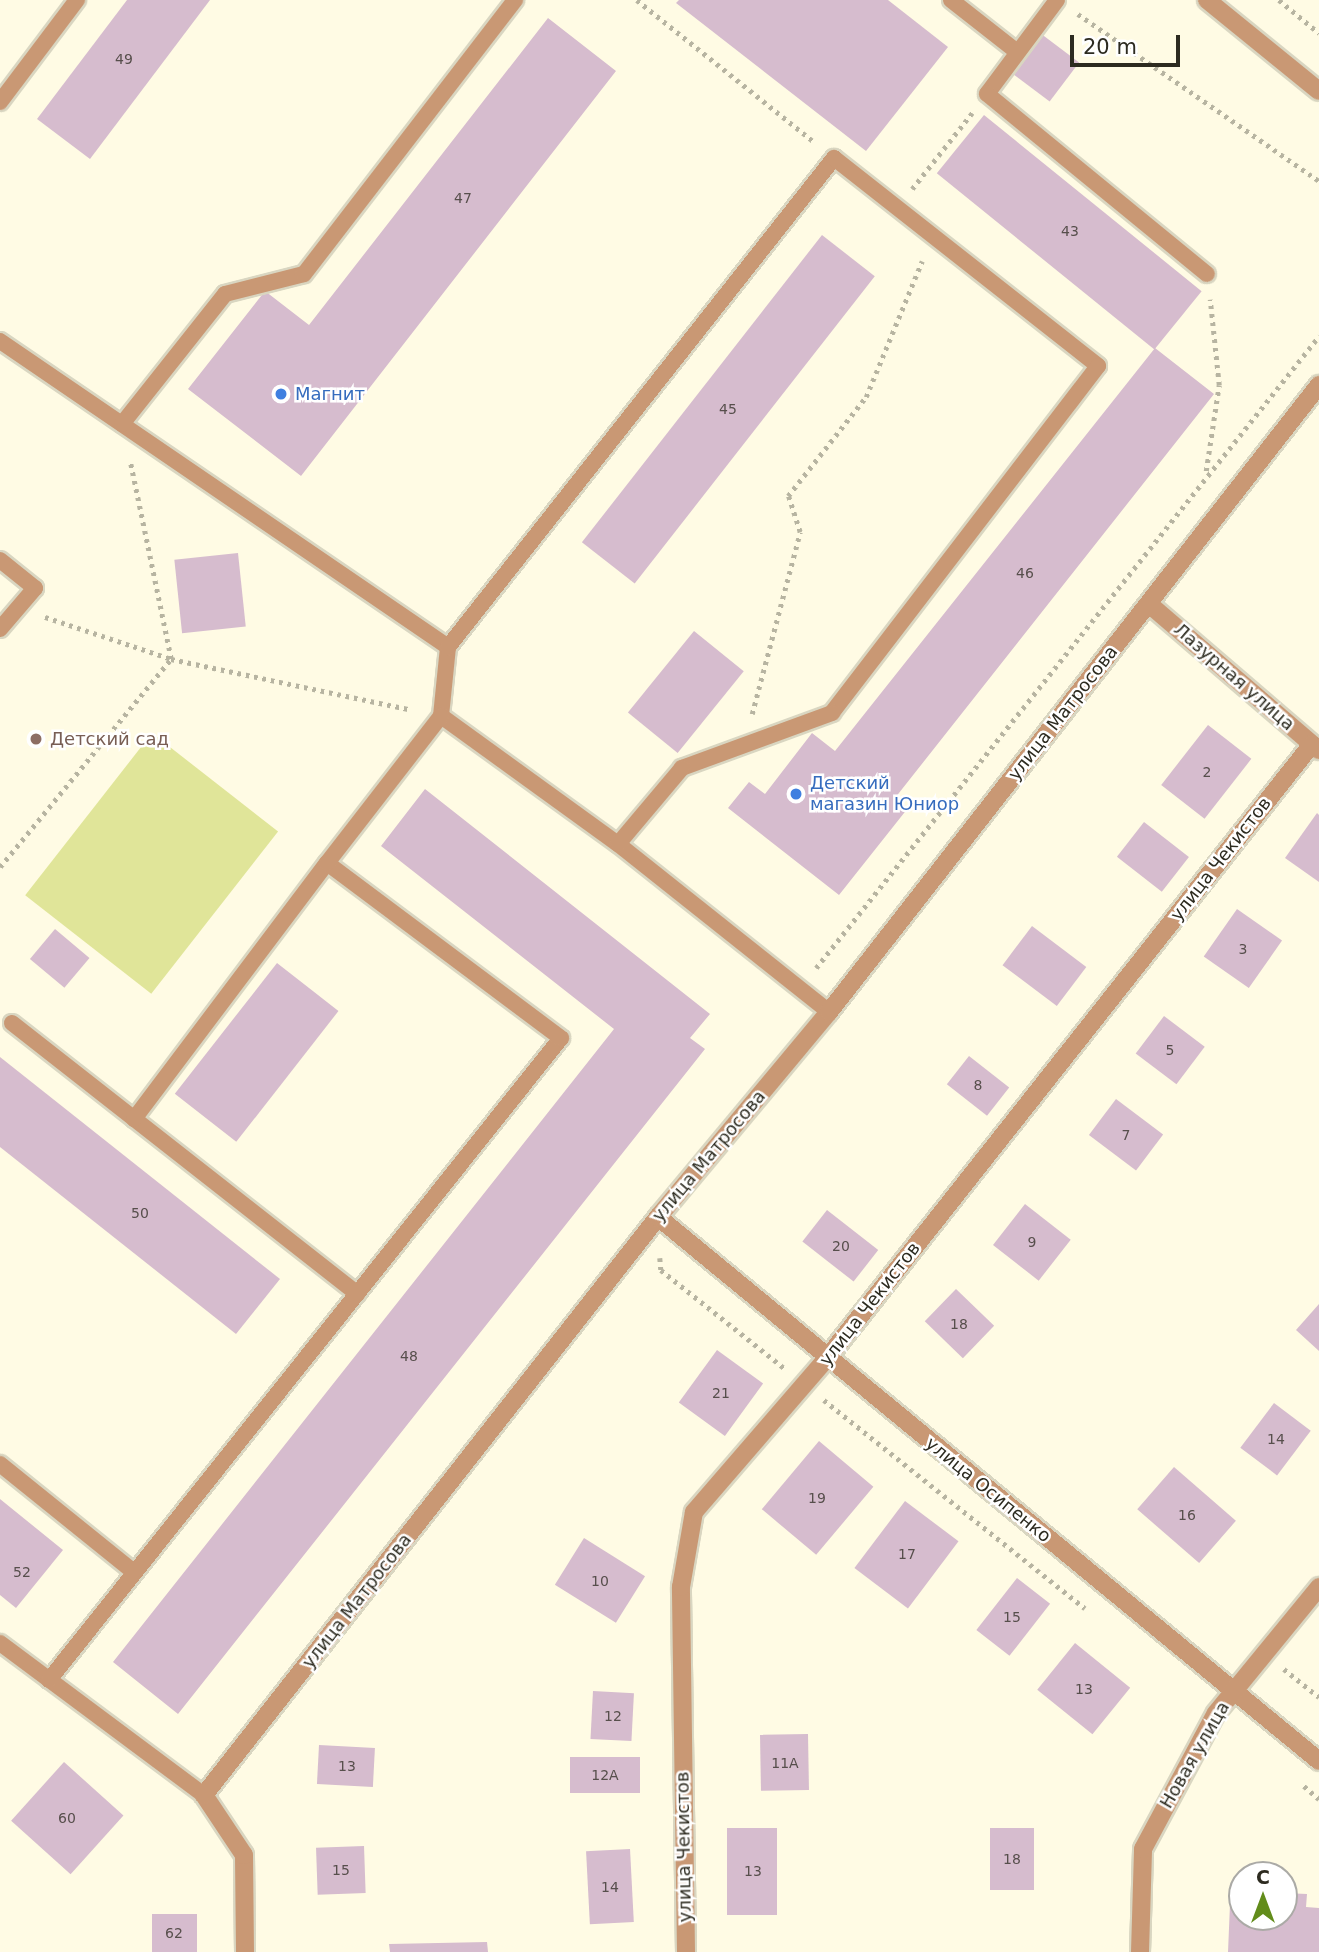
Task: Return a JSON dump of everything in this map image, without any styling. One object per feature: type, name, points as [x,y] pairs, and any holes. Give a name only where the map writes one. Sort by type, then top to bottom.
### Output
[{"type":"street","points":[[1207,0],[1319,92]]},
{"type":"street","name":"улица Матросова","points":[[204,1795],[658,1217],[829,1012],[1319,385]]},
{"type":"street","name":"Лазурная улица","points":[[1149,604],[1315,747]]},
{"type":"street","name":"улица Чекистов","points":[[686,1952],[681,1587],[694,1512],[827,1358],[1315,747]]},
{"type":"street","name":"улица Осипенко","points":[[658,1217],[1319,1761]]},
{"type":"street","name":"Новая улица","points":[[1140,1952],[1143,1849],[1233,1690],[1319,1587]]},
{"type":"street","points":[[204,1795],[244,1856],[245,1952]]},
{"type":"lane","points":[[0,102],[77,0]]},
{"type":"lane","points":[[122,424],[225,294],[304,274],[515,0]]},
{"type":"lane","points":[[951,0],[1016,51]]},
{"type":"lane","points":[[1063,4],[1016,51],[988,94],[1207,274]]},
{"type":"lane","points":[[134,1119],[441,716],[448,647],[834,158],[1098,366],[832,713],[682,768],[618,844]]},
{"type":"lane","points":[[0,341],[448,647]]},
{"type":"lane","points":[[0,560],[35,588],[0,629]]},
{"type":"lane","points":[[441,716],[618,844],[829,1012]]},
{"type":"lane","points":[[49,1680],[561,1038],[327,863]]},
{"type":"lane","points":[[12,1023],[357,1294]]},
{"type":"lane","points":[[0,1464],[134,1572]]},
{"type":"lane","points":[[0,1643],[204,1795]]},
{"type":"path","points":[[637,0],[834,158]]},
{"type":"path","points":[[1279,0],[1319,33]]},
{"type":"path","points":[[1063,4],[1319,181]]},
{"type":"path","points":[[897,207],[988,94]]},
{"type":"path","points":[[744,745],[800,532],[788,496],[866,397],[933,235]]},
{"type":"path","points":[[1206,474],[1219,385],[1207,274]]},
{"type":"path","points":[[799,988],[1206,474],[1319,336]]},
{"type":"path","points":[[122,424],[171,659]]},
{"type":"path","points":[[19,607],[171,659],[441,716]]},
{"type":"path","points":[[0,867],[171,659]]},
{"type":"path","points":[[658,1217],[661,1270],[1097,1618]]},
{"type":"path","points":[[1264,1653],[1319,1697]]},
{"type":"path","points":[[1298,1782],[1319,1799]]},
{"type":"green space","points":[[152,733],[278,832],[151,994],[25,895]]},
{"type":"building","points":[[127,0],[210,0],[90,159],[37,119]]},
{"type":"building","points":[[679,0],[888,0],[948,47],[866,151],[676,3]]},
{"type":"building","points":[[548,18],[616,71],[301,476],[188,389],[265,291],[309,325]]},
{"type":"building","points":[[1040,33],[1079,62],[1050,102],[1011,72]]},
{"type":"building","points":[[984,115],[1202,291],[1154,349],[937,173]]},
{"type":"building","points":[[822,235],[875,276],[635,584],[582,542]]},
{"type":"building","points":[[1155,348],[1214,394],[895,798],[908,808],[839,895],[728,808],[749,782],[765,794],[812,733],[835,751]]},
{"type":"building","points":[[238,553],[246,627],[182,633],[174,560]]},
{"type":"building","points":[[694,631],[744,671],[678,753],[628,713]]},
{"type":"building","points":[[1208,725],[1251,759],[1205,819],[1161,785]]},
{"type":"building","points":[[425,789],[710,1014],[690,1038],[705,1049],[178,1714],[113,1662],[614,1029],[381,846]]},
{"type":"building","points":[[1317,813],[1319,815],[1319,882],[1285,858]]},
{"type":"building","points":[[1144,822],[1189,857],[1162,892],[1117,857]]},
{"type":"building","points":[[1237,909],[1282,941],[1249,988],[1204,957]]},
{"type":"building","points":[[1032,926],[1086,967],[1057,1006],[1003,965]]},
{"type":"building","points":[[55,929],[89,958],[64,988],[30,959]]},
{"type":"building","points":[[277,963],[338,1011],[236,1142],[175,1094]]},
{"type":"building","points":[[1164,1016],[1205,1047],[1176,1084],[1136,1054]]},
{"type":"building","points":[[969,1056],[1009,1087],[987,1116],[947,1084]]},
{"type":"building","points":[[0,1057],[280,1279],[236,1334],[0,1147]]},
{"type":"building","points":[[1116,1099],[1163,1135],[1136,1170],[1089,1135]]},
{"type":"building","points":[[1025,1204],[1071,1240],[1039,1281],[993,1245]]},
{"type":"building","points":[[827,1210],[878,1250],[854,1282],[802,1242]]},
{"type":"building","points":[[956,1289],[994,1326],[963,1358],[925,1321]]},
{"type":"building","points":[[1319,1304],[1319,1351],[1296,1330]]},
{"type":"building","points":[[717,1350],[763,1384],[725,1436],[679,1403]]},
{"type":"building","points":[[1274,1403],[1311,1431],[1277,1475],[1240,1448]]},
{"type":"building","points":[[819,1441],[873,1487],[816,1555],[762,1509]]},
{"type":"building","points":[[1174,1467],[1236,1521],[1199,1563],[1137,1509]]},
{"type":"building","points":[[0,1499],[63,1550],[16,1608],[0,1595]]},
{"type":"building","points":[[905,1501],[959,1541],[908,1608],[854,1568]]},
{"type":"building","points":[[584,1538],[645,1576],[616,1623],[555,1585]]},
{"type":"building","points":[[1017,1578],[1050,1604],[1009,1656],[976,1630]]},
{"type":"building","points":[[1075,1643],[1130,1688],[1092,1734],[1037,1690]]},
{"type":"building","points":[[593,1691],[634,1693],[631,1741],[590,1739]]},
{"type":"building","points":[[808,1734],[809,1790],[761,1791],[760,1735]]},
{"type":"building","points":[[319,1745],[375,1748],[373,1787],[317,1784]]},
{"type":"building","points":[[570,1757],[640,1757],[640,1793],[570,1793]]},
{"type":"building","points":[[64,1762],[123,1816],[71,1874],[11,1821]]},
{"type":"building","points":[[727,1828],[777,1828],[777,1915],[727,1915]]},
{"type":"building","points":[[990,1828],[1034,1828],[1034,1890],[990,1890]]},
{"type":"building","points":[[364,1846],[366,1893],[318,1895],[316,1848]]},
{"type":"building","points":[[630,1849],[634,1922],[590,1924],[586,1851]]},
{"type":"building","points":[[1298,1894],[1307,1894],[1306,1907],[1319,1908],[1319,1952],[1228,1952],[1229,1931],[1298,1931]]},
{"type":"building","points":[[152,1914],[197,1914],[197,1952],[152,1952]]},
{"type":"building","points":[[487,1942],[488,1952],[390,1952],[389,1944]]},
{"type":"place","name":"Магнит","points":[[281,394]]},
{"type":"place","name":"Детский сад","points":[[36,739]]},
{"type":"place","name":"Детский магазин Юниор","points":[[796,794]]}]
